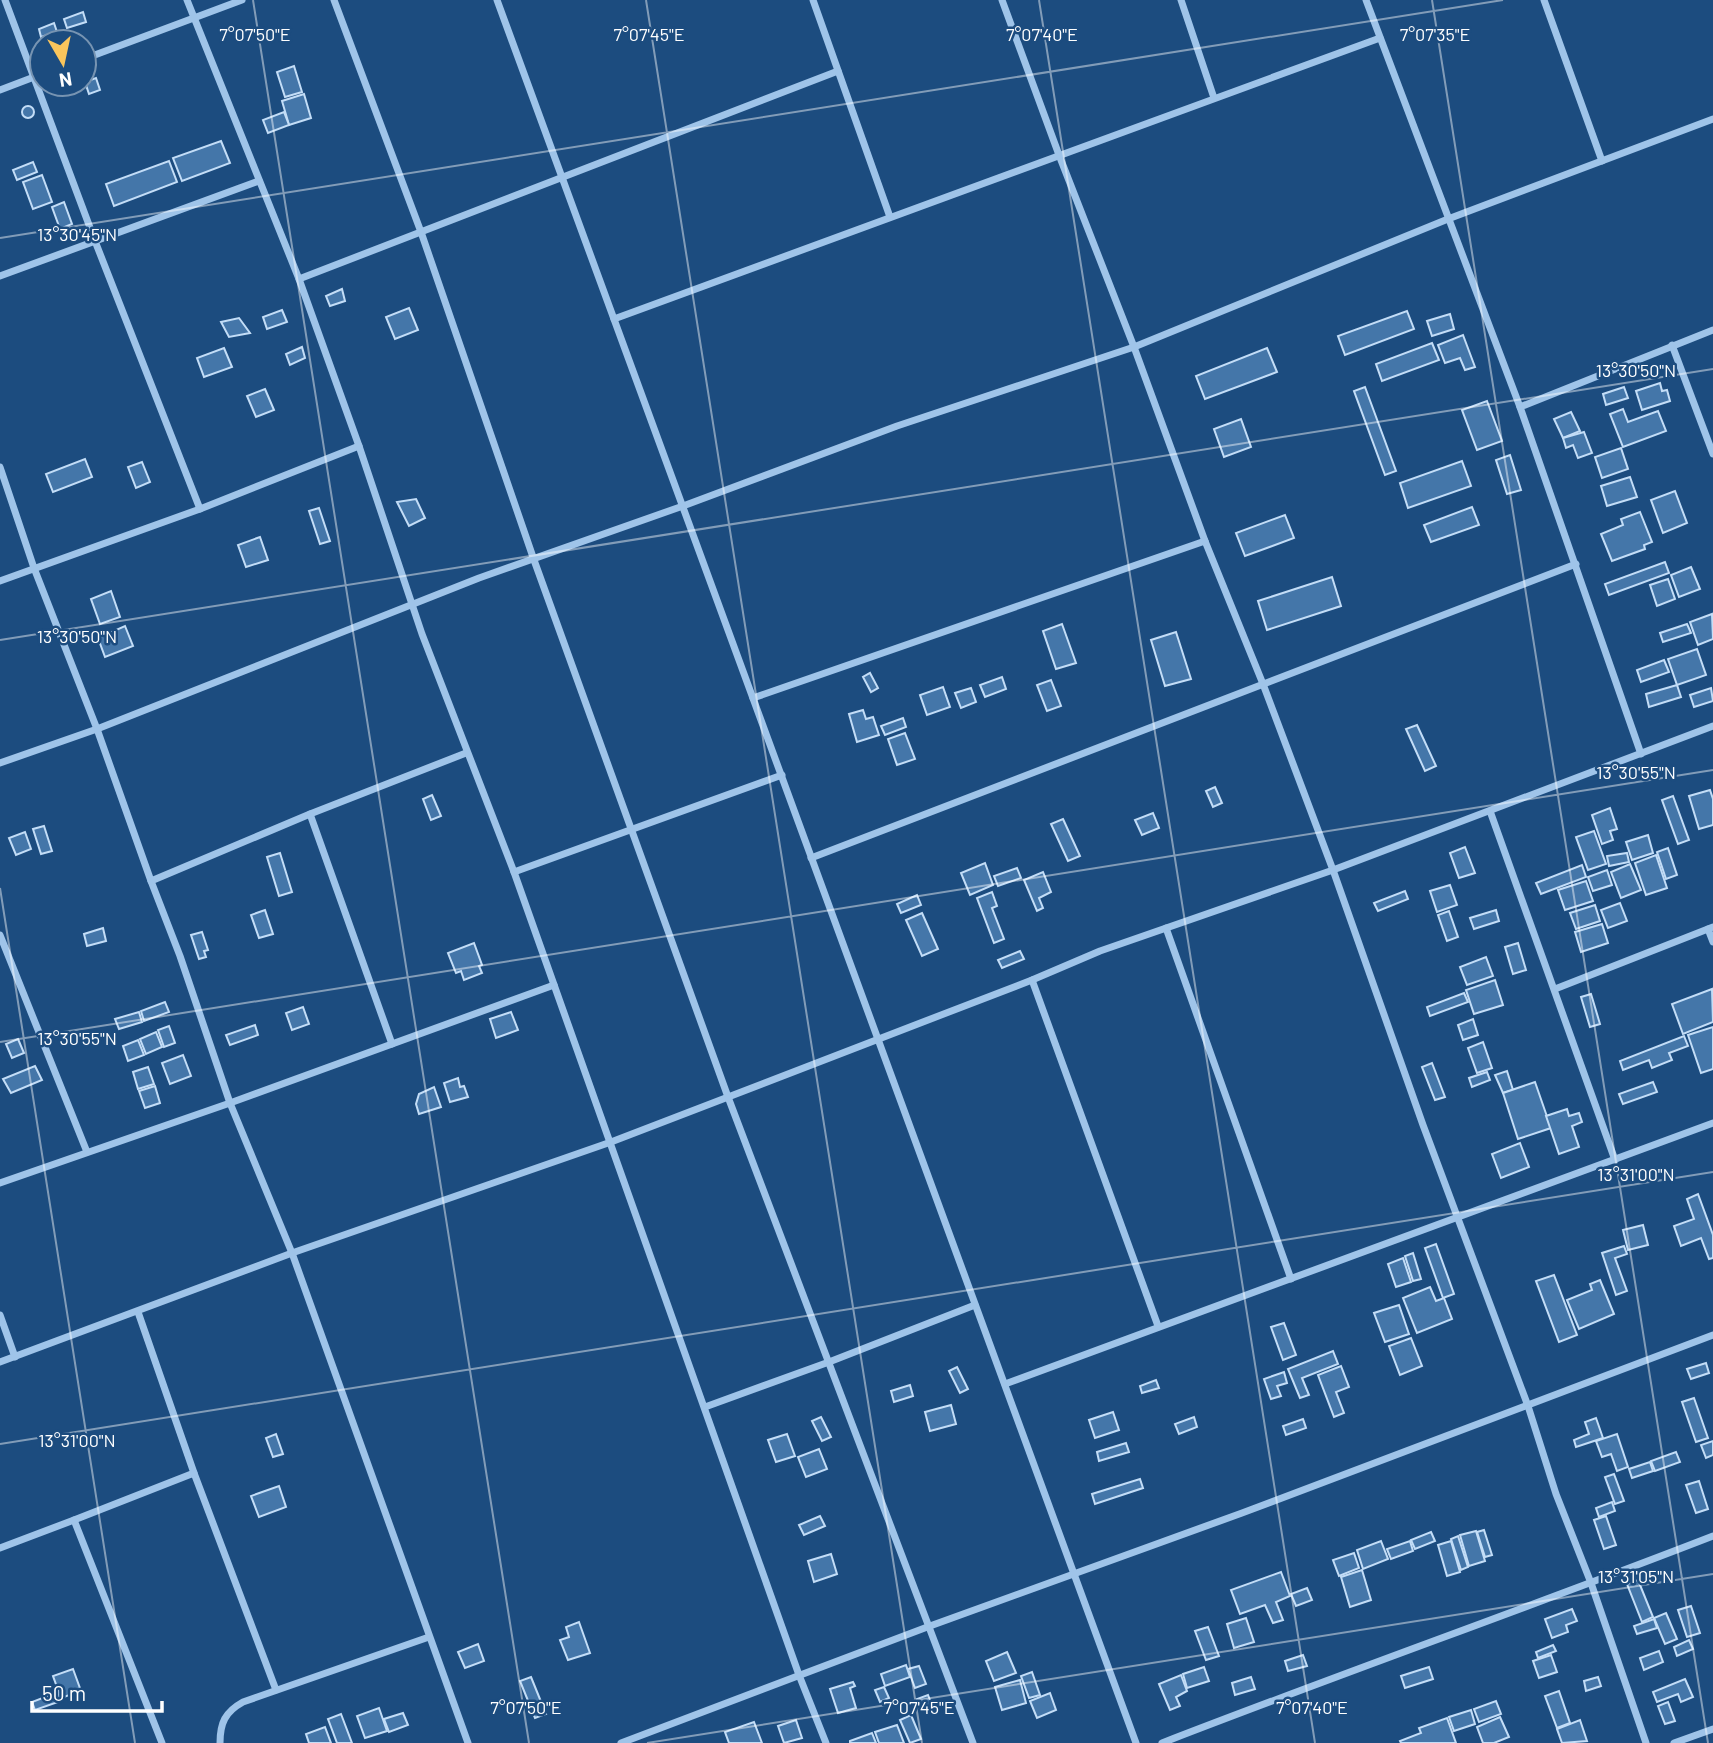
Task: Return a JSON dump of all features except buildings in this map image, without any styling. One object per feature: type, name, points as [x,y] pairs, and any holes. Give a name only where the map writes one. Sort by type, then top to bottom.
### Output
[{"type":"street","points":[[5,0],[28,53]]},
{"type":"street","points":[[187,0],[299,279],[359,446],[412,606],[513,872],[799,1675],[826,1743]]},
{"type":"street","points":[[98,54],[242,0]]},
{"type":"street","points":[[334,0],[421,232],[534,560],[728,1097],[973,1743]]},
{"type":"street","points":[[497,0],[1136,1743]]},
{"type":"street","points":[[813,0],[890,217]]},
{"type":"street","points":[[1002,0],[1205,541],[1263,684],[1333,870],[1528,1406],[1556,1494],[1591,1583],[1646,1743]]},
{"type":"street","points":[[1181,0],[1214,98]]},
{"type":"street","points":[[1366,0],[1520,407],[1641,754]]},
{"type":"street","points":[[1544,0],[1602,160]]},
{"type":"street","points":[[614,319],[1380,38]]},
{"type":"street","points":[[299,279],[838,71]]},
{"type":"street","points":[[0,90],[28,80]]},
{"type":"street","points":[[46,98],[95,241],[200,509]]},
{"type":"street","points":[[0,763],[97,729],[480,579],[897,426],[1134,346],[1448,219],[1713,119]]},
{"type":"street","points":[[0,276],[259,181]]},
{"type":"street","points":[[1520,407],[1713,330]]},
{"type":"street","points":[[1672,345],[1713,454]]},
{"type":"street","points":[[0,581],[200,509],[359,446]]},
{"type":"street","points":[[0,467],[34,568],[97,729],[180,956],[230,1103],[292,1253],[468,1743]]},
{"type":"street","points":[[753,698],[1205,541]]},
{"type":"street","points":[[811,858],[1576,564]]},
{"type":"street","points":[[0,1362],[292,1253],[611,1142],[1032,980],[1100,951],[1333,870],[1713,726]]},
{"type":"street","points":[[151,881],[466,752]]},
{"type":"street","points":[[513,872],[782,775]]},
{"type":"street","points":[[1490,811],[1615,1160]]},
{"type":"street","points":[[310,814],[392,1044]]},
{"type":"street","points":[[1166,928],[1291,1279]]},
{"type":"street","points":[[1555,989],[1711,928],[1713,942]]},
{"type":"street","points":[[0,935],[87,1153]]},
{"type":"street","points":[[1032,980],[1158,1326]]},
{"type":"street","points":[[0,1183],[554,985]]},
{"type":"street","points":[[1005,1384],[1713,1123]]},
{"type":"street","points":[[705,1407],[975,1305]]},
{"type":"street","points":[[138,1312],[194,1473],[276,1690]]},
{"type":"street","points":[[0,1315],[15,1357]]},
{"type":"street","points":[[621,1743],[1713,1335]]},
{"type":"street","points":[[0,1548],[194,1473]]},
{"type":"street","points":[[74,1520],[162,1743]]},
{"type":"street","points":[[1163,1743],[1342,1673],[1713,1536]]},
{"type":"street","points":[[220,1743],[223,1718],[232,1709],[276,1690],[429,1637]]},
{"type":"street","points":[[1674,1743],[1713,1729]]}]
